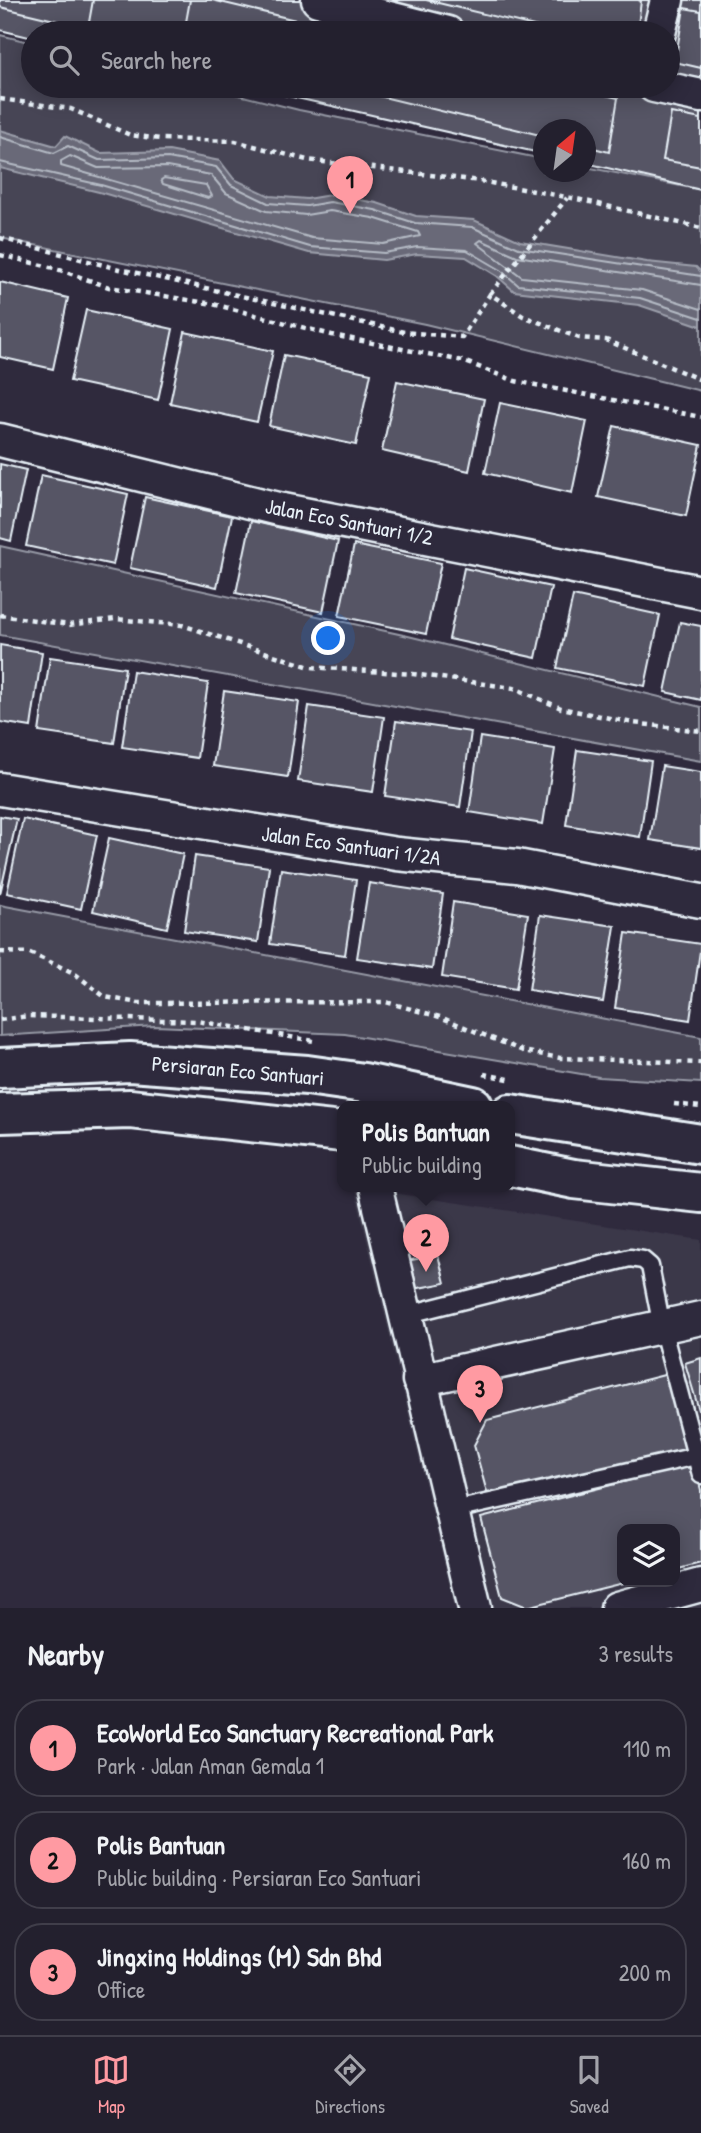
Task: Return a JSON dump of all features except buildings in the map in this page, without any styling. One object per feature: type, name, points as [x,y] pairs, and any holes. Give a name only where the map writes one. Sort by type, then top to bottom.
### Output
[{"type":"street","points":[[318,0],[401,21]]},
{"type":"street","points":[[662,21],[667,0]]},
{"type":"street","points":[[680,92],[701,96]]},
{"type":"street","name":"Jalan Eco Santuari 1/2","points":[[0,440],[278,509],[701,592]]},
{"type":"street","name":"Jalan Eco Santuari 1/2A","points":[[0,789],[397,854],[517,866],[701,901]]},
{"type":"street","name":"Persiaran Eco Santuari","points":[[0,1068],[130,1062],[307,1075],[364,1094],[428,1101]]},
{"type":"street","points":[[0,1113],[130,1109],[337,1131]]},
{"type":"street","points":[[515,1115],[701,1144]]},
{"type":"street","points":[[305,1126],[337,1148]]},
{"type":"street","points":[[515,1167],[574,1178],[701,1194]]},
{"type":"street","points":[[376,1192],[475,1608]]},
{"type":"street","points":[[419,1380],[701,1318]]},
{"type":"street","points":[[617,1608],[701,1586]]},
{"type":"lane","points":[[405,1315],[630,1258],[643,1260],[650,1266],[662,1327],[699,1456],[701,1475]]},
{"type":"lane","points":[[450,1511],[699,1456]]},
{"type":"path","points":[[0,99],[71,109],[130,135],[235,141],[307,160],[480,181],[701,228]]},
{"type":"path","points":[[0,238],[115,268],[404,332],[462,337],[490,294],[567,198]]},
{"type":"path","points":[[0,256],[54,268],[109,287],[213,304],[332,335],[463,361],[515,382],[701,417]]},
{"type":"path","points":[[490,294],[523,316],[579,338],[606,340],[701,380]]},
{"type":"path","points":[[0,615],[69,625],[115,619],[182,625],[310,667],[414,674],[513,688],[561,709],[633,723],[701,731]]},
{"type":"path","points":[[1,951],[30,953],[74,973],[105,997],[138,1003],[386,1002],[440,1017],[523,1051],[560,1058],[701,1063]]},
{"type":"shaded area","points":[[0,35],[21,40],[21,98],[251,98],[533,157],[533,182],[596,182],[596,169],[701,190],[701,391],[425,324],[0,238]]},
{"type":"shaded area","points":[[0,546],[408,636],[701,707],[701,761],[0,635]]},
{"type":"shaded area","points":[[0,905],[701,1037],[701,1083],[599,1077],[345,1034],[155,1026],[0,1036]]},
{"type":"shaded area","points":[[355,1192],[387,1192],[701,1240],[701,1608],[455,1608]]},
{"type":"water","points":[[0,130],[56,146],[65,136],[100,153],[169,151],[220,161],[234,179],[270,196],[307,199],[330,195],[377,203],[416,216],[474,220],[520,241],[647,262],[696,267],[701,272],[701,326],[639,305],[514,291],[497,276],[466,257],[417,254],[384,260],[309,253],[99,192],[0,168]]},
{"type":"place","name":"EcoWorld Eco Sanctuary Recreational Park","points":[[350,214]]},
{"type":"place","name":"Polis Bantuan","points":[[426,1272]]},
{"type":"place","name":"Jingxing Holdings (M) Sdn Bhd","points":[[480,1423]]}]
